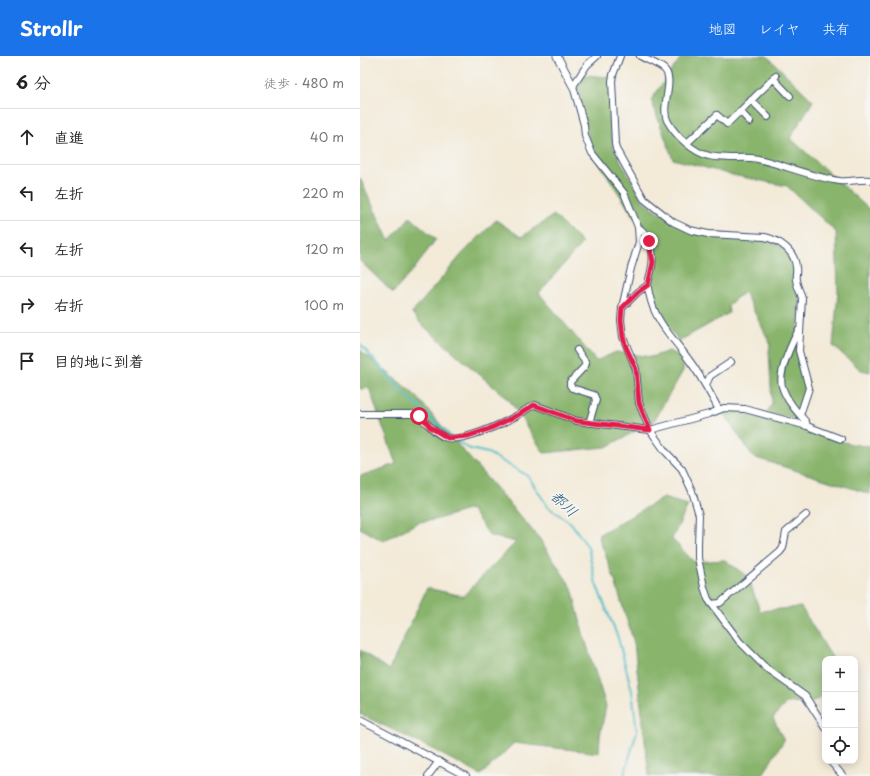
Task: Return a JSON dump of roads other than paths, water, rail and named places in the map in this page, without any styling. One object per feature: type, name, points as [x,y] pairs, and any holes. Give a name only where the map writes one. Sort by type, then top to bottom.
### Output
[{"type":"street","points":[[557,56],[573,86],[584,125],[585,136],[592,153],[624,193],[638,227],[638,242],[622,308],[621,320],[623,337],[636,369],[639,403],[650,430],[664,451],[682,469],[692,491],[699,515],[698,558],[704,587],[711,604],[739,641],[762,663],[805,696],[822,722]]},
{"type":"street","points":[[573,86],[586,65],[597,56]]},
{"type":"street","points":[[620,56],[612,81],[615,144],[616,149],[644,199],[673,222],[690,230],[717,235],[764,236],[779,242],[791,253],[795,260],[795,279],[802,298],[799,351],[809,388],[800,415]]},
{"type":"street","points":[[640,56],[664,69],[668,75],[665,106],[667,120],[674,131],[687,143],[709,156],[756,159],[816,176],[842,181],[860,179],[870,180]]},
{"type":"street","points":[[687,143],[717,115],[727,124],[774,77],[790,96]]},
{"type":"street","points":[[751,100],[768,117]]},
{"type":"street","points":[[740,111],[750,122]]},
{"type":"street","points":[[638,227],[645,232],[652,252],[653,262],[648,285],[656,316],[668,334],[689,360],[706,386],[719,410]]},
{"type":"street","points":[[622,308],[638,292],[648,285]]},
{"type":"street","points":[[800,326],[788,351],[781,379],[781,386],[790,402],[806,422],[807,426]]},
{"type":"street","points":[[577,350],[586,363],[586,366],[570,382],[570,385],[572,388],[594,395],[596,400],[589,423]]},
{"type":"street","points":[[706,386],[710,376],[731,362]]},
{"type":"street","points":[[360,414],[412,414],[424,419],[430,427],[448,438],[468,436],[489,429],[518,415],[534,405],[577,421],[650,430],[709,414],[724,408],[745,409],[807,426],[842,439]]},
{"type":"street","points":[[711,604],[720,603],[780,552],[784,548],[786,532],[806,515]]},
{"type":"street","points":[[360,720],[466,776]]},
{"type":"street","points":[[428,776],[439,761]]},
{"type":"street","points":[[833,764],[843,776]]},
{"type":"waterway","name":"都川","points":[[360,344],[403,392],[450,436]]},
{"type":"waterway","name":"都川","points":[[455,440],[470,449],[488,453],[528,476],[548,507],[571,523],[588,547],[596,584],[618,638],[632,691],[637,731],[624,776]]}]
